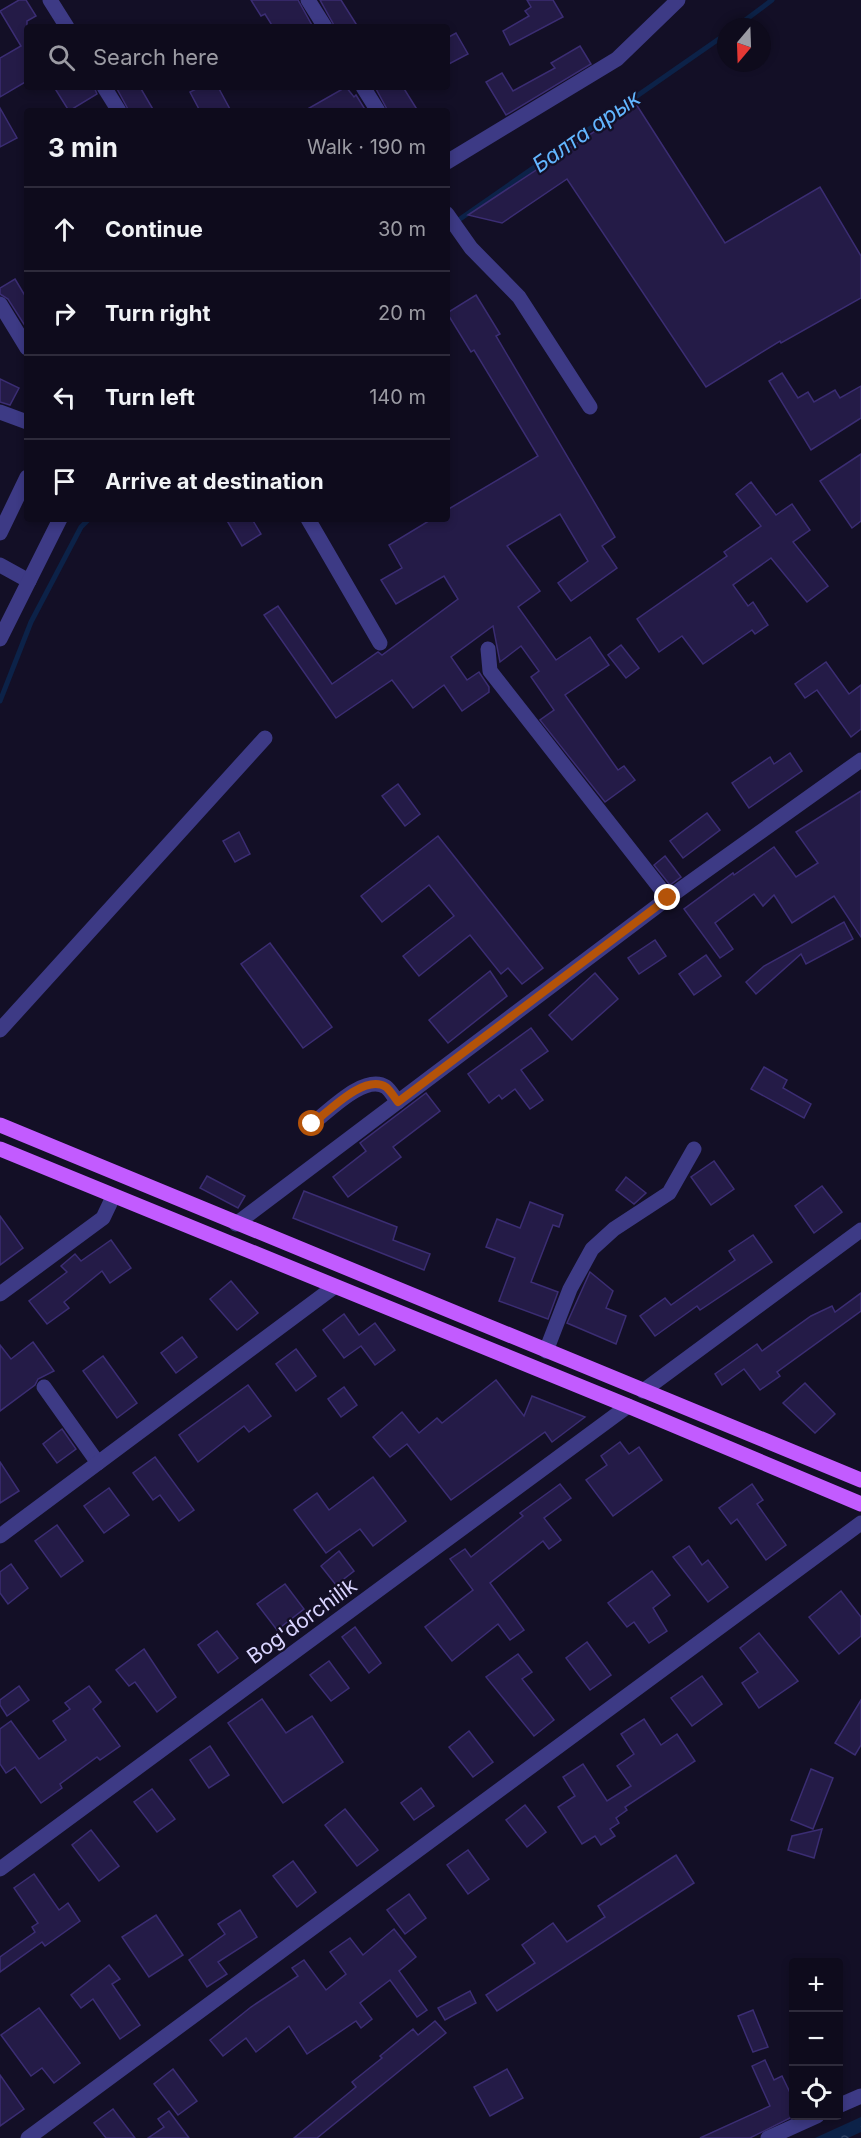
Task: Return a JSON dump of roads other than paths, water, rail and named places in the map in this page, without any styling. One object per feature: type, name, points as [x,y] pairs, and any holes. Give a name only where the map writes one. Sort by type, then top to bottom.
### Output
[{"type":"main road","points":[[0,1125],[861,1480]]},
{"type":"main road","points":[[0,1149],[861,1504]]},
{"type":"street","points":[[50,0],[65,24]]},
{"type":"street","points":[[308,0],[323,24]]},
{"type":"street","points":[[450,160],[617,59],[678,0]]},
{"type":"street","points":[[106,90],[117,108]]},
{"type":"street","points":[[365,90],[376,108]]},
{"type":"street","points":[[450,218],[463,237],[519,297],[590,407]]},
{"type":"street","points":[[0,304],[24,343]]},
{"type":"street","points":[[0,412],[24,421]]},
{"type":"street","points":[[0,533],[24,483]]},
{"type":"street","points":[[0,639],[58,522]]},
{"type":"street","points":[[310,522],[380,644]]},
{"type":"street","points":[[0,566],[29,581]]},
{"type":"street","points":[[488,649],[490,671],[668,898]]},
{"type":"street","points":[[0,1030],[265,738]]},
{"type":"street","points":[[236,1224],[668,898],[861,760]]},
{"type":"street","points":[[312,1124],[363,1084],[375,1083],[386,1087],[398,1102]]},
{"type":"street","points":[[546,1351],[570,1289],[592,1249],[614,1229],[669,1193],[694,1149]]},
{"type":"street","points":[[0,1294],[103,1218],[113,1197]]},
{"type":"street","points":[[643,1391],[861,1230]]},
{"type":"street","points":[[0,1536],[334,1287]]},
{"type":"street","points":[[44,1388],[98,1463]]},
{"type":"street","name":"Bog'dorchilik","points":[[0,1869],[628,1406]]},
{"type":"street","points":[[28,2138],[861,1523]]},
{"type":"street","points":[[843,2104],[861,2096]]},
{"type":"street","points":[[768,2138],[807,2120]]},
{"type":"water","points":[[861,2117],[861,2132],[848,2138],[815,2138]]},
{"type":"waterway","name":"Балта арык","points":[[748,18],[772,0]]},
{"type":"waterway","name":"Балта арык","points":[[450,226],[717,40]]},
{"type":"waterway","name":"Балта арык","points":[[0,701],[31,622],[81,527],[86,522]]}]
